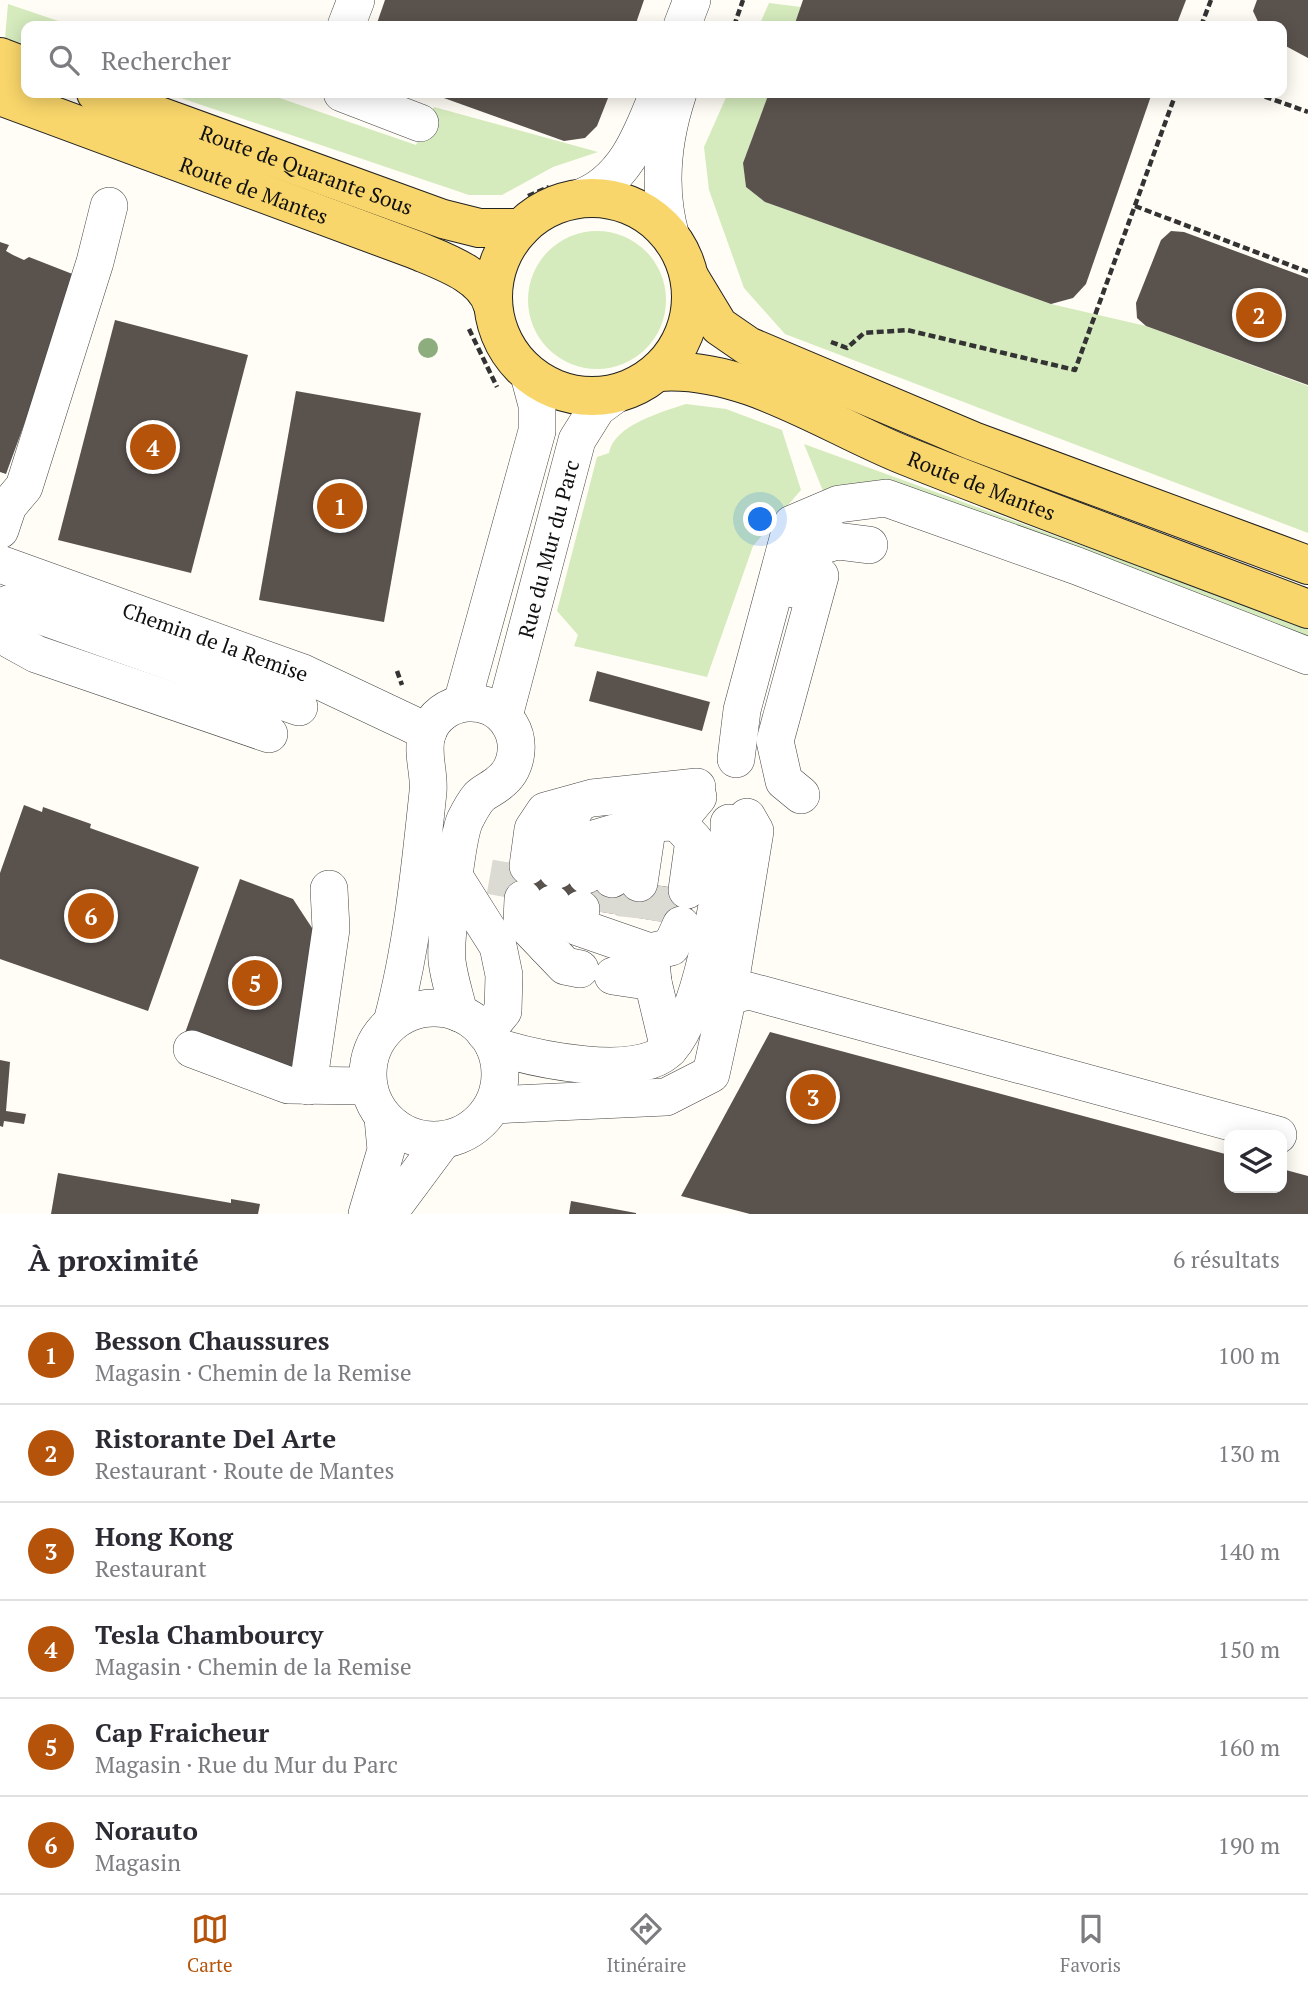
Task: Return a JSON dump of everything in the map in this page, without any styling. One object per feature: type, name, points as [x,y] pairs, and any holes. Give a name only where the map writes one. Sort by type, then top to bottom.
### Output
[{"type":"main road","points":[[0,57],[21,65]]},
{"type":"main road","name":"Route de Mantes","points":[[0,96],[416,250],[464,273],[487,292],[480,316]]},
{"type":"main road","name":"Route de Quarante Sous","points":[[110,98],[443,219],[479,228],[523,212]]},
{"type":"main road","points":[[569,191],[629,205],[653,219],[671,237],[683,256],[690,278],[692,301],[688,324],[673,355],[658,372],[638,385],[616,394],[593,397],[513,382],[513,358],[501,339],[480,316],[498,264],[523,212],[552,206],[569,191]]},
{"type":"main road","name":"Route de Mantes","points":[[690,278],[719,327],[748,346],[973,441],[1308,565]]},
{"type":"main road","name":"Route de Mantes","points":[[658,372],[691,370],[733,380],[904,456],[1308,609]]},
{"type":"street","points":[[347,21],[356,0]]},
{"type":"street","points":[[684,21],[692,0]]},
{"type":"street","points":[[702,21],[709,0]]},
{"type":"street","points":[[355,98],[420,123]]},
{"type":"street","points":[[569,191],[601,188],[622,166],[639,140],[656,98]]},
{"type":"street","points":[[671,237],[664,207],[663,149],[677,98]]},
{"type":"street","points":[[0,530],[8,506],[24,487],[95,262],[109,206]]},
{"type":"street","name":"Rue du Mur du Parc","points":[[462,703],[537,431],[537,405],[513,382]]},
{"type":"street","name":"Rue du Mur du Parc","points":[[503,716],[578,440],[588,419],[616,394]]},
{"type":"street","points":[[392,1022],[425,1009],[480,1031],[532,1057],[611,1066],[646,1062],[669,1049],[693,1006],[729,839],[738,820],[760,801],[762,790],[744,763],[742,710],[792,524],[839,504],[886,498],[1077,566],[1308,656]]},
{"type":"street","points":[[744,763],[803,551],[837,541],[869,545]]},
{"type":"street","points":[[801,795],[784,781],[775,741],[820,576]]},
{"type":"street","points":[[5,600],[36,654],[265,746],[299,707],[323,696],[351,696]]},
{"type":"street","points":[[5,600],[299,707]]},
{"type":"street","name":"Chemin de la Remise","points":[[5,600],[303,673],[428,732]]},
{"type":"street","points":[[192,1049],[288,1085],[308,1086],[375,1102],[400,1132],[420,1140],[443,1140],[463,1134],[480,1122],[493,1105],[499,1086],[500,1066],[447,963],[463,825],[473,805],[507,776],[515,760],[515,735],[503,716],[484,704],[462,703],[439,715],[428,732],[425,746],[428,792],[402,981],[392,1022],[371,1051],[375,1102],[386,1150],[367,1214]]},
{"type":"street","points":[[668,812],[590,841],[597,908],[597,972],[565,966],[597,908],[668,812],[715,761],[744,763]]},
{"type":"street","points":[[579,802],[563,830],[597,908],[669,1049]]},
{"type":"street","points":[[493,1105],[666,1097],[711,1074],[739,993],[755,831],[738,820],[709,815],[579,802],[545,811],[533,829],[597,908]]},
{"type":"street","points":[[455,878],[498,946],[505,975],[503,1012],[480,1031]]},
{"type":"street","points":[[308,1086],[331,929],[329,889]]},
{"type":"street","points":[[739,993],[1257,1130]]},
{"type":"street","points":[[1287,1138],[1308,1143]]},
{"type":"street","points":[[388,1214],[443,1140]]},
{"type":"path","points":[[736,21],[743,0]]},
{"type":"path","points":[[1203,21],[1211,0]]},
{"type":"path","points":[[824,340],[847,348],[864,333],[907,330],[1075,370],[1174,98]]},
{"type":"path","points":[[1269,98],[1308,112]]},
{"type":"path","points":[[523,212],[569,191]]},
{"type":"path","points":[[1135,206],[1308,272]]},
{"type":"path","points":[[480,316],[513,382]]},
{"type":"path","points":[[397,671],[402,686]]},
{"type":"green space","points":[[769,3],[801,7],[796,21],[761,21]]},
{"type":"green space","points":[[8,4],[58,21],[21,21],[21,43],[5,38]]},
{"type":"green space","points":[[181,98],[280,98],[416,145],[434,107],[598,152],[553,167],[502,195],[469,195]]},
{"type":"green space","points":[[726,98],[767,98],[743,163],[746,187],[765,202],[1051,304],[1146,326],[1308,386],[1308,533],[785,334],[744,288],[709,190],[704,147]]},
{"type":"green space","points":[[597,231],[623,237],[646,251],[660,274],[666,300],[660,326],[646,349],[623,363],[597,369],[571,363],[548,349],[534,326],[528,300],[534,274],[548,251],[571,237]]},
{"type":"green space","points":[[686,404],[726,409],[782,430],[801,490],[753,546],[707,677],[574,646],[578,635],[557,611],[597,457],[609,453],[613,443],[629,427]]},
{"type":"green space","points":[[804,444],[1308,628],[1308,673],[823,491]]},
{"type":"building","points":[[385,0],[644,0],[637,21],[378,21]]},
{"type":"building","points":[[803,0],[1186,0],[1178,21],[796,21]]},
{"type":"building","points":[[1257,0],[1308,0],[1308,58],[1287,47],[1287,21],[1258,21],[1253,11]]},
{"type":"building","points":[[444,98],[608,98],[597,126],[585,138],[564,141]]},
{"type":"building","points":[[767,98],[1150,98],[1086,284],[1073,298],[1051,304],[765,202],[746,187],[743,163]]},
{"type":"building","points":[[1171,231],[1184,232],[1308,278],[1308,385],[1146,326],[1137,318],[1136,303],[1161,240]]},
{"type":"building","points":[[0,242],[9,245],[6,251],[13,255],[24,260],[29,257],[75,275],[77,280],[6,474],[0,472]]},
{"type":"building","points":[[115,320],[248,355],[191,573],[58,540]]},
{"type":"building","points":[[296,391],[421,413],[384,622],[259,600]]},
{"type":"building","points":[[597,671],[710,702],[702,731],[589,701]]},
{"type":"building","points":[[24,805],[42,812],[43,807],[91,824],[90,828],[199,867],[148,1011],[0,959],[0,873]]},
{"type":"building","points":[[502,862],[695,891],[688,926],[497,895]]},
{"type":"building","points":[[240,879],[293,899],[316,934],[291,1071],[185,1033]]},
{"type":"building","points":[[770,1032],[1224,1154],[1224,1193],[1287,1193],[1287,1170],[1308,1176],[1308,1214],[750,1214],[681,1196]]},
{"type":"building","points":[[0,1060],[10,1062],[6,1111],[26,1114],[24,1124],[4,1121],[3,1127],[0,1126]]},
{"type":"building","points":[[58,1173],[231,1203],[231,1199],[260,1204],[258,1214],[51,1214]]},
{"type":"building","points":[[571,1201],[636,1213],[636,1214],[569,1214]]},
{"type":"tunnel","points":[[505,897],[511,863]]},
{"type":"tunnel","points":[[607,913],[612,879]]},
{"type":"tunnel","points":[[635,918],[639,883]]},
{"type":"tunnel","points":[[661,922],[667,887]]},
{"type":"place","name":"Ristorante Del Arte","points":[[1259,315]]},
{"type":"place","name":"Tesla Chambourcy","points":[[153,447]]},
{"type":"place","name":"Besson Chaussures","points":[[340,506]]},
{"type":"place","name":"Norauto","points":[[91,916]]},
{"type":"place","name":"Cap Fraicheur","points":[[255,983]]},
{"type":"place","name":"Hong Kong","points":[[813,1097]]}]
